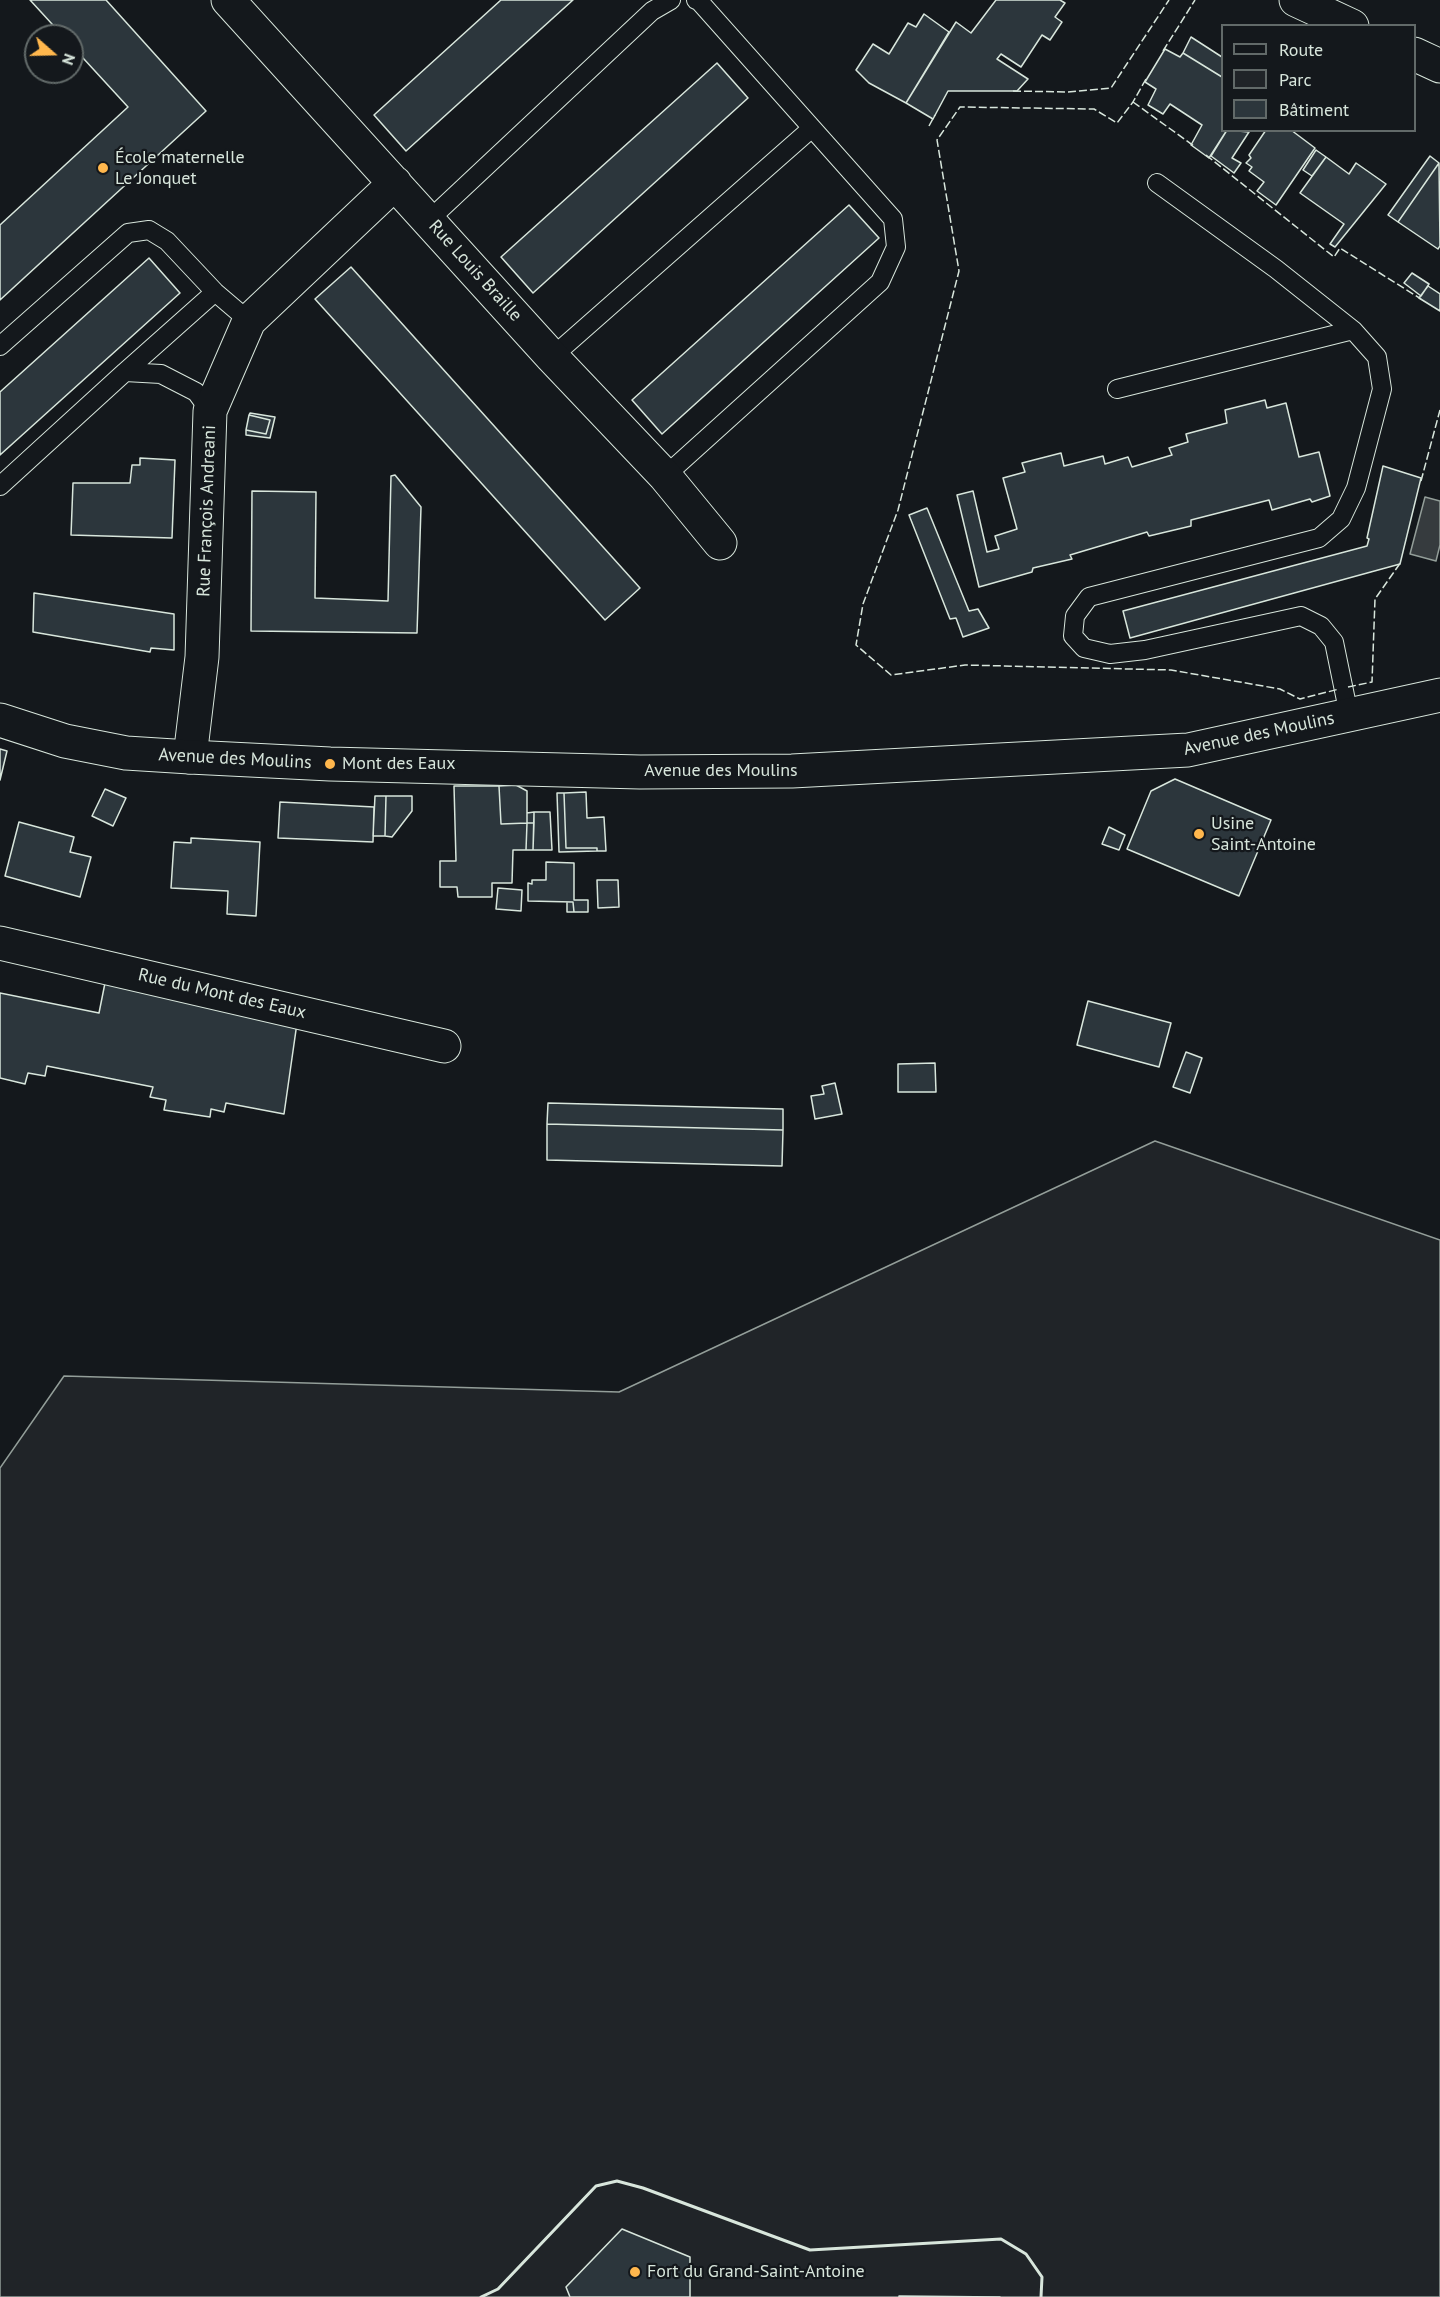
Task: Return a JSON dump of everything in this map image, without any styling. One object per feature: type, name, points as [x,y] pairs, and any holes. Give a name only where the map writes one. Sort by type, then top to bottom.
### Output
[{"type":"street","name":"Rue Louis Braille","points":[[228,0],[552,357],[665,476],[720,543]]},
{"type":"street","points":[[1296,0],[1348,24]]},
{"type":"street","points":[[1416,55],[1440,66]]},
{"type":"street","name":"Rue François Andreani","points":[[190,757],[202,657],[210,411],[249,321],[395,183]]},
{"type":"street","name":"Avenue des Moulins","points":[[0,720],[75,743],[126,753],[330,764],[640,772],[792,771],[1188,750],[1440,694]]},
{"type":"street","name":"Rue du Mont des Eaux","points":[[0,943],[444,1046]]},
{"type":"lane","points":[[429,220],[652,11],[671,0]]},
{"type":"lane","points":[[665,476],[880,282],[896,247],[893,219],[696,0]]},
{"type":"lane","points":[[552,357],[812,128]]},
{"type":"lane","points":[[1157,183],[1276,268],[1353,330],[1377,357],[1382,388],[1356,488],[1341,519],[1319,538],[1089,597],[1075,616],[1073,636],[1084,648],[1110,654],[1145,650],[1301,616],[1321,626],[1334,642],[1349,715]]},
{"type":"lane","points":[[0,346],[128,233],[149,230],[167,241],[215,292],[249,321]]},
{"type":"lane","points":[[0,486],[215,292]]},
{"type":"lane","points":[[1117,389],[1353,330]]},
{"type":"lane","points":[[125,372],[161,374],[196,392],[210,411]]},
{"type":"green space","points":[[1155,1141],[1440,1240],[1440,2297],[0,2297],[0,1468],[64,1376],[619,1392]]},
{"type":"shaded area","points":[[1425,497],[1440,501],[1440,545],[1436,561],[1410,554]]},
{"type":"building","name":"École maternelle Le Jonquet","points":[[30,0],[106,0],[206,111],[0,300],[0,225],[128,107],[84,59],[84,24],[52,24]]},
{"type":"building","points":[[501,0],[573,0],[406,151],[374,115]]},
{"type":"building","points":[[996,0],[1060,0],[1065,3],[1055,17],[1062,22],[1050,40],[1042,35],[1021,67],[1001,54],[997,59],[1028,79],[1017,91],[948,91],[933,119],[906,103],[956,22],[971,33]]},
{"type":"building","points":[[924,14],[949,32],[906,103],[869,83],[856,70],[873,44],[889,54],[908,23],[916,27]]},
{"type":"building","points":[[1191,37],[1221,56],[1221,76],[1183,53]]},
{"type":"building","points":[[1165,49],[1180,57],[1183,53],[1221,76],[1221,132],[1226,132],[1209,158],[1191,145],[1202,125],[1170,104],[1163,114],[1148,105],[1156,89],[1145,82]]},
{"type":"building","points":[[717,63],[748,98],[533,293],[501,257]]},
{"type":"building","points":[[1226,132],[1249,132],[1232,158],[1241,163],[1234,173],[1211,156]]},
{"type":"building","points":[[1265,132],[1294,132],[1315,148],[1276,205],[1257,191],[1264,182],[1249,171],[1252,167],[1246,163],[1251,158],[1249,155]]},
{"type":"building","points":[[1316,150],[1326,157],[1312,176],[1303,170]]},
{"type":"building","points":[[1430,156],[1439,163],[1398,222],[1388,215]]},
{"type":"building","points":[[1326,157],[1349,174],[1356,163],[1386,184],[1335,247],[1330,244],[1344,224],[1300,193]]},
{"type":"building","points":[[1439,163],[1440,246],[1438,249],[1398,222]]},
{"type":"building","points":[[849,205],[879,238],[662,434],[632,400]]},
{"type":"building","points":[[149,258],[180,293],[0,455],[0,392]]},
{"type":"building","points":[[351,267],[640,588],[605,620],[315,299]]},
{"type":"building","points":[[1412,273],[1429,284],[1421,296],[1404,283]]},
{"type":"building","points":[[1428,286],[1440,294],[1440,311],[1419,298]]},
{"type":"building","points":[[1265,400],[1267,408],[1286,403],[1299,457],[1319,452],[1330,496],[1272,510],[1269,500],[1191,520],[1191,526],[1149,536],[1147,532],[1070,555],[1072,559],[1033,568],[1032,572],[979,587],[957,495],[973,491],[987,552],[999,549],[995,536],[1017,529],[1003,478],[1025,472],[1022,463],[1061,453],[1064,466],[1103,456],[1105,464],[1128,457],[1132,467],[1172,455],[1169,448],[1188,442],[1186,434],[1227,423],[1225,410]]},
{"type":"building","points":[[250,413],[275,417],[270,438],[246,435],[246,430],[266,434],[270,420],[249,415]]},
{"type":"building","points":[[249,415],[270,420],[266,434],[246,430]]},
{"type":"building","points":[[140,458],[175,460],[172,538],[71,535],[73,483],[130,483],[132,465],[140,465]]},
{"type":"building","points":[[1383,466],[1421,478],[1400,564],[1130,638],[1123,611],[1367,546]]},
{"type":"building","points":[[395,475],[421,507],[417,633],[251,631],[252,491],[316,492],[315,598],[388,601],[391,476]]},
{"type":"building","points":[[927,508],[969,611],[978,609],[989,628],[963,637],[956,618],[950,619],[909,515]]},
{"type":"building","points":[[34,593],[174,614],[174,650],[151,648],[150,652],[33,632]]},
{"type":"building","points":[[0,749],[7,751],[0,780]]},
{"type":"building","name":"Usine Saint-Antoine","points":[[1175,779],[1271,820],[1239,896],[1127,849],[1151,791]]},
{"type":"building","points":[[516,785],[527,791],[527,823],[501,824],[499,786]]},
{"type":"building","points":[[454,786],[499,786],[501,824],[527,823],[526,850],[513,850],[512,883],[492,883],[492,897],[458,897],[457,887],[440,887],[440,861],[456,861]]},
{"type":"building","points":[[105,789],[126,798],[113,826],[92,816]]},
{"type":"building","points":[[586,792],[587,818],[604,817],[606,851],[597,851],[597,848],[566,848],[564,793]]},
{"type":"building","points":[[557,793],[564,793],[566,848],[597,848],[597,851],[559,852]]},
{"type":"building","points":[[375,796],[386,796],[385,836],[373,836]]},
{"type":"building","points":[[386,796],[412,796],[412,811],[392,837],[385,836]]},
{"type":"building","points":[[280,802],[374,807],[373,842],[278,838]]},
{"type":"building","points":[[534,812],[534,823],[527,823],[527,813]]},
{"type":"building","points":[[534,812],[550,812],[552,850],[533,850]]},
{"type":"building","points":[[19,822],[74,837],[70,852],[91,857],[80,897],[5,876]]},
{"type":"building","points":[[527,823],[534,823],[533,850],[526,850]]},
{"type":"building","points":[[1109,827],[1125,835],[1119,850],[1102,844]]},
{"type":"building","points":[[191,838],[260,842],[256,916],[227,914],[228,891],[171,888],[174,842],[191,843]]},
{"type":"building","points":[[546,862],[574,863],[574,900],[588,900],[588,912],[574,912],[573,902],[528,901],[528,883],[532,884],[532,880],[546,880]]},
{"type":"building","points":[[597,880],[618,880],[619,907],[598,908]]},
{"type":"building","points":[[498,888],[522,890],[521,911],[496,909]]},
{"type":"building","points":[[567,902],[573,902],[574,912],[567,912]]},
{"type":"building","points":[[105,983],[297,1023],[284,1114],[226,1103],[224,1112],[211,1109],[210,1117],[164,1110],[166,1100],[150,1097],[153,1087],[47,1066],[45,1076],[28,1073],[25,1084],[0,1078],[0,993],[99,1013]]},
{"type":"building","points":[[1088,1001],[1171,1023],[1159,1067],[1077,1045]]},
{"type":"building","points":[[1186,1052],[1202,1058],[1190,1093],[1173,1087]]},
{"type":"building","points":[[935,1063],[936,1092],[898,1092],[898,1064]]},
{"type":"building","points":[[835,1083],[842,1114],[815,1119],[811,1096],[824,1094],[822,1086]]},
{"type":"building","points":[[548,1103],[783,1109],[783,1130],[547,1124]]},
{"type":"building","points":[[547,1124],[783,1130],[782,1166],[547,1160]]},
{"type":"building","name":"Fort du Grand-Saint-Antoine","points":[[622,2229],[690,2257],[690,2297],[570,2297],[566,2287]]},
{"type":"building","name":"Fort du Grand-Saint-Antoine","points":[[899,2296],[1000,2297],[899,2297]]},
{"type":"fence","points":[[1013,91],[1068,92],[1111,88],[1169,0]]},
{"type":"fence","points":[[1163,51],[1195,0]]},
{"type":"fence","points":[[1146,79],[1133,102],[1117,123],[1094,109],[960,107],[937,140],[959,271],[898,510],[863,604],[856,645],[891,675],[965,665],[1171,670],[1280,689],[1300,699],[1339,689]]},
{"type":"fence","points":[[1133,102],[1194,146]]},
{"type":"fence","points":[[929,126],[935,115]]},
{"type":"fence","points":[[1206,155],[1334,257],[1340,248],[1421,299]]},
{"type":"fence","points":[[1421,481],[1440,410]]},
{"type":"fence","points":[[1348,687],[1372,682],[1375,599],[1401,562]]},
{"type":"wall","points":[[481,2297],[498,2289],[596,2186],[617,2181],[643,2188],[810,2250],[1001,2239],[1026,2254],[1042,2277],[1041,2297]]},
{"type":"place","name":"École maternelle Le Jonquet","points":[[103,168]]},
{"type":"place","name":"Mont des Eaux","points":[[330,764]]},
{"type":"place","name":"Usine Saint-Antoine","points":[[1199,834]]},
{"type":"place","name":"Fort du Grand-Saint-Antoine","points":[[635,2272]]}]
